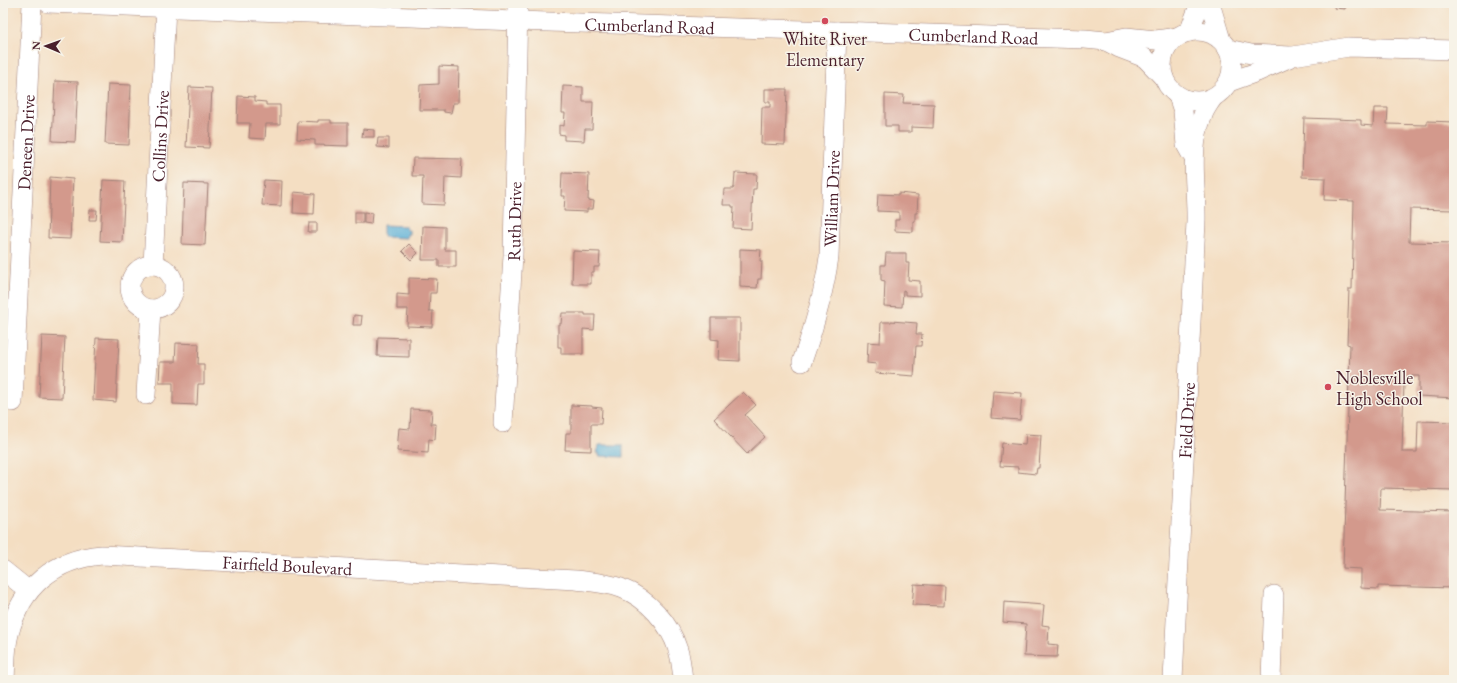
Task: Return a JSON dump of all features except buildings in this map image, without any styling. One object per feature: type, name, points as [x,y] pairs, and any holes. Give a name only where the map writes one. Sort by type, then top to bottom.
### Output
[{"type":"street","name":"Deneen Drive","points":[[13,402],[32,3]]},
{"type":"street","name":"Cumberland Road","points":[[48,3],[166,7],[517,12],[836,31],[1085,39],[1106,41],[1126,37],[1156,40],[1184,34]]},
{"type":"street","points":[[1184,34],[1200,3]]},
{"type":"street","points":[[1210,3],[1224,44],[1232,60],[1232,71],[1229,82],[1222,92],[1201,102],[1189,101],[1178,96],[1169,88],[1164,78],[1162,66],[1164,54],[1170,44],[1184,34],[1200,31],[1211,34],[1224,44],[1251,54],[1293,56],[1349,47],[1454,50]]},
{"type":"street","name":"Collins Drive","points":[[153,265],[166,7]]},
{"type":"street","name":"Ruth Drive","points":[[503,423],[514,256],[517,12]]},
{"type":"street","name":"William Drive","points":[[802,362],[818,315],[829,257],[836,31]]},
{"type":"street","name":"Cumberland Road","points":[[1106,41],[1118,48],[1145,58],[1164,78]]},
{"type":"street","points":[[1229,82],[1257,72],[1293,56]]},
{"type":"street","points":[[1178,96],[1183,111],[1186,145],[1194,160]]},
{"type":"street","points":[[1194,160],[1199,126],[1212,98]]},
{"type":"street","name":"Field Drive","points":[[1173,680],[1196,222],[1194,160]]},
{"type":"street","points":[[146,265],[153,265],[160,266],[166,270],[173,281],[174,288],[172,295],[164,305],[151,309],[144,308],[133,299],[130,293],[130,286],[131,279],[140,268],[146,265]]},
{"type":"street","points":[[146,395],[151,309]]},
{"type":"street","name":"Fairfield Boulevard","points":[[6,680],[9,635],[18,609],[29,591],[42,578],[57,568],[72,561],[87,556],[120,556],[576,580],[613,586],[623,589],[645,603],[659,617],[672,636],[678,650],[682,666],[683,680]]},
{"type":"street","points":[[3,570],[29,591]]},
{"type":"street","points":[[1271,680],[1274,595]]},
{"type":"water","points":[[383,225],[406,226],[406,230],[409,230],[409,234],[407,234],[407,238],[383,237]]},
{"type":"water","points":[[599,445],[623,445],[623,457],[599,456],[599,453],[597,453]]},
{"type":"place","name":"White River Elementary","points":[[825,21]]},
{"type":"place","name":"Noblesville High School","points":[[1328,387]]}]
